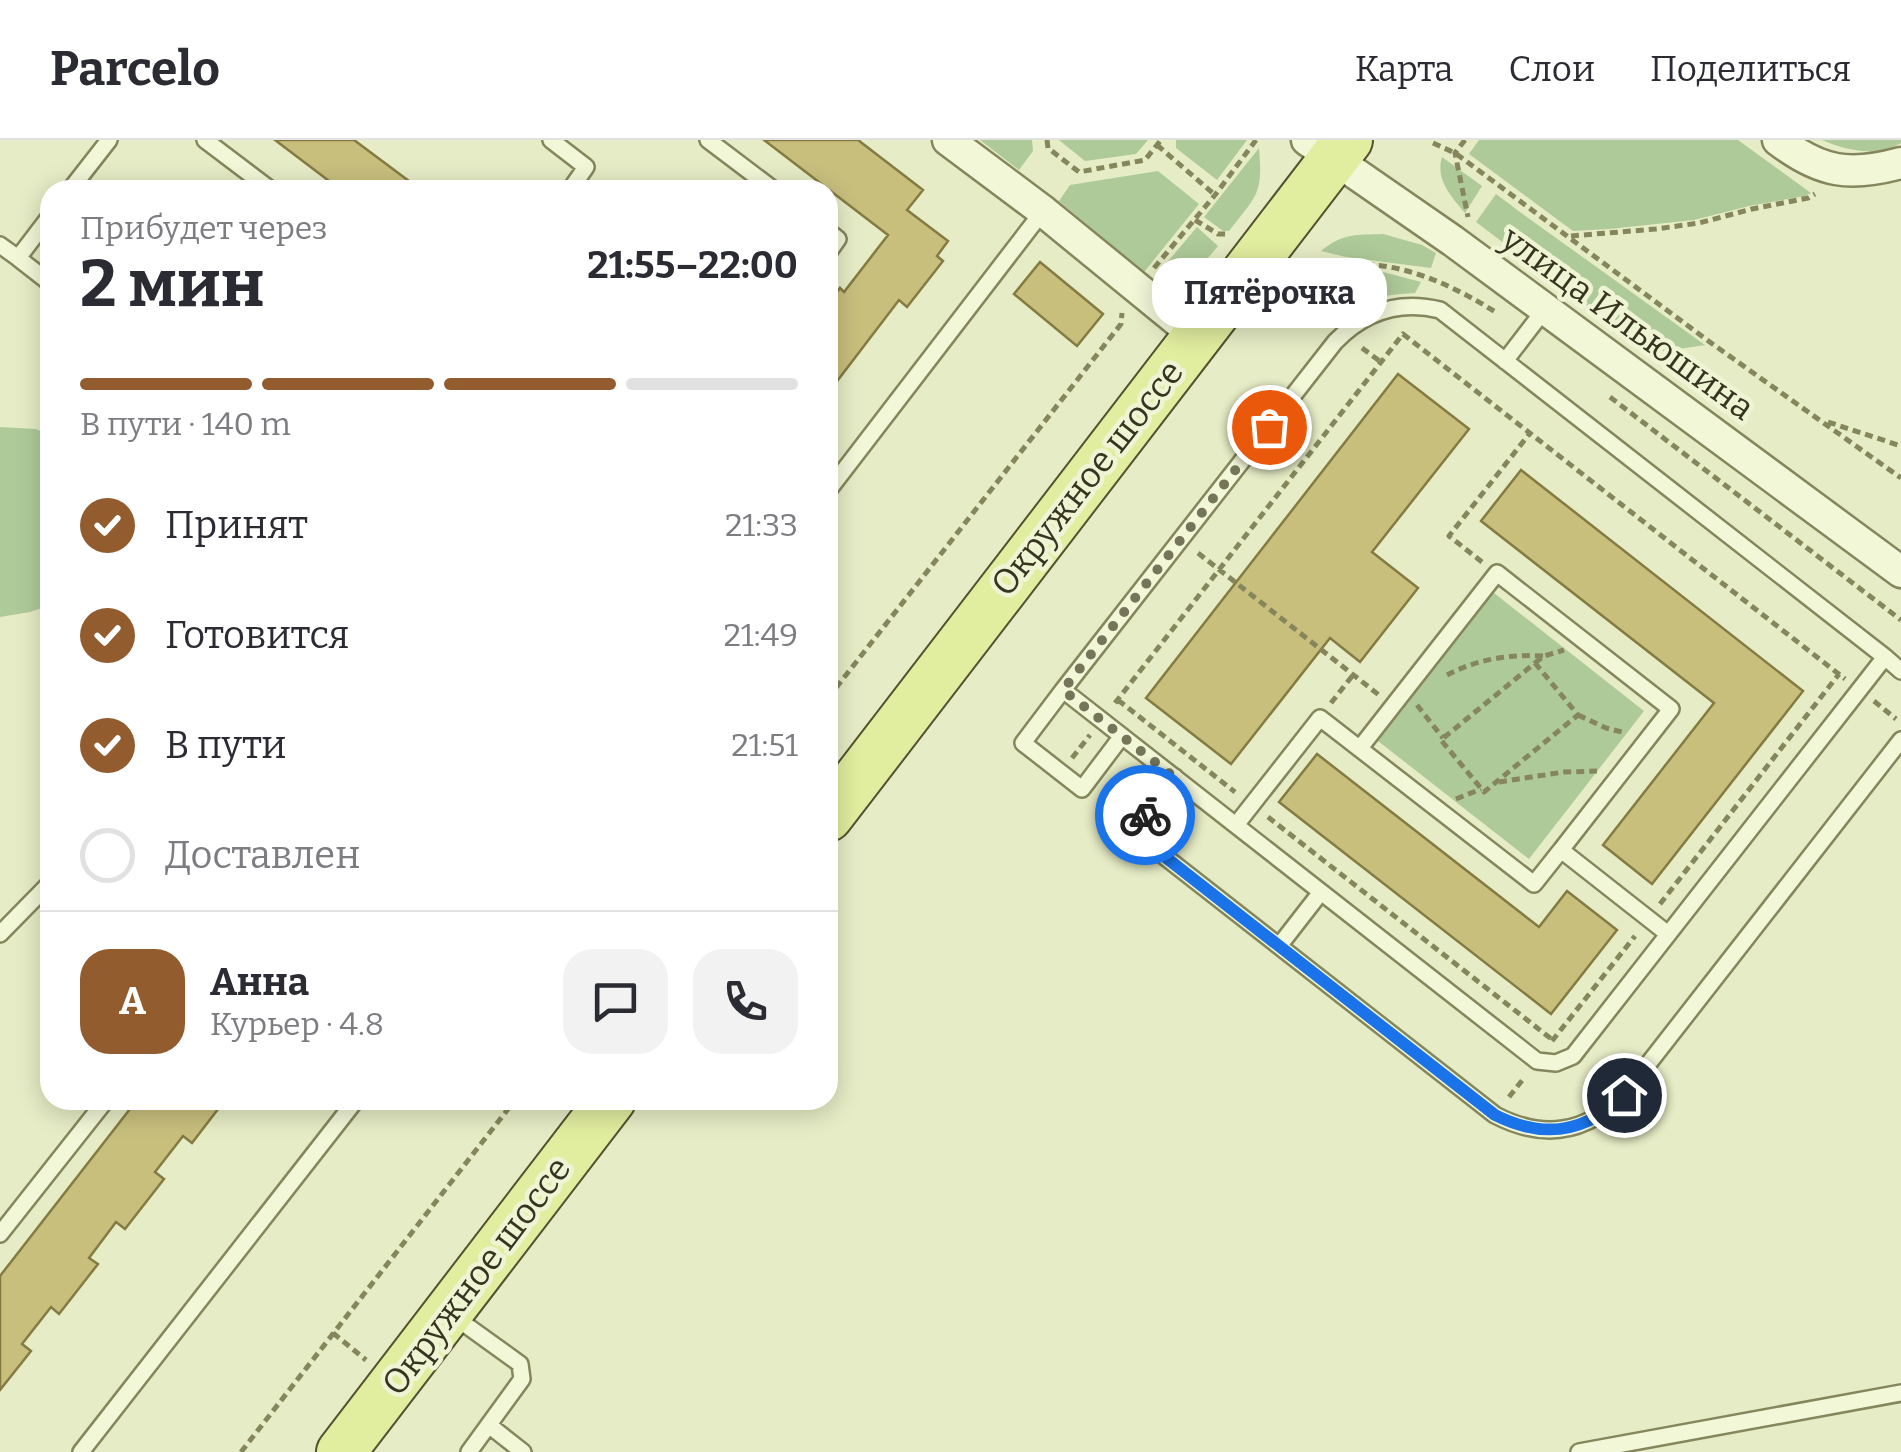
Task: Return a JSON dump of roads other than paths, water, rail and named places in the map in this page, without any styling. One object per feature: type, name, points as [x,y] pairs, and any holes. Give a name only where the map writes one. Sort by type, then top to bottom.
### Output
[{"type":"main road","name":"Окружное шоссе","points":[[838,804],[1196,336],[1330,146]]},
{"type":"main road","name":"Окружное шоссе","points":[[341,1452],[603,1110]]},
{"type":"street","points":[[948,140],[1043,211],[1196,336]]},
{"type":"street","points":[[1778,140],[1823,168],[1848,172],[1901,163]]},
{"type":"street","name":"улица Ильюшина","points":[[1330,146],[1901,572]]},
{"type":"lane","points":[[78,180],[108,140]]},
{"type":"lane","points":[[205,140],[259,180]]},
{"type":"lane","points":[[551,140],[586,167],[577,180]]},
{"type":"lane","points":[[708,140],[761,180]]},
{"type":"lane","points":[[838,478],[1043,211]]},
{"type":"lane","points":[[18,258],[40,229]]},
{"type":"lane","points":[[0,245],[40,275]]},
{"type":"lane","points":[[1122,736],[1082,789],[1022,743],[1348,329],[1362,318],[1394,307],[1440,310],[1901,670]]},
{"type":"lane","points":[[1504,361],[1545,309]]},
{"type":"lane","points":[[1236,826],[1320,718],[1534,884],[1671,709],[1496,573],[1408,694],[1393,706],[1360,748]]},
{"type":"lane","points":[[1063,690],[1537,1061],[1556,1063],[1574,1056],[1884,658]]},
{"type":"lane","points":[[1174,777],[1132,831],[1495,1115],[1526,1128],[1560,1130],[1578,1126],[1611,1108],[1624,1095],[1901,740]]},
{"type":"lane","points":[[1561,850],[1668,934]]},
{"type":"lane","points":[[1279,946],[1321,892]]},
{"type":"lane","points":[[0,934],[40,893]]},
{"type":"lane","points":[[0,1234],[98,1110]]},
{"type":"lane","points":[[80,1452],[348,1110]]},
{"type":"lane","points":[[448,1312],[520,1364],[522,1379],[470,1452]]},
{"type":"lane","points":[[1579,1452],[1901,1393]]},
{"type":"lane","points":[[490,1426],[523,1452]]},
{"type":"place","name":"Пятёрочка","points":[[1269,427]]}]
